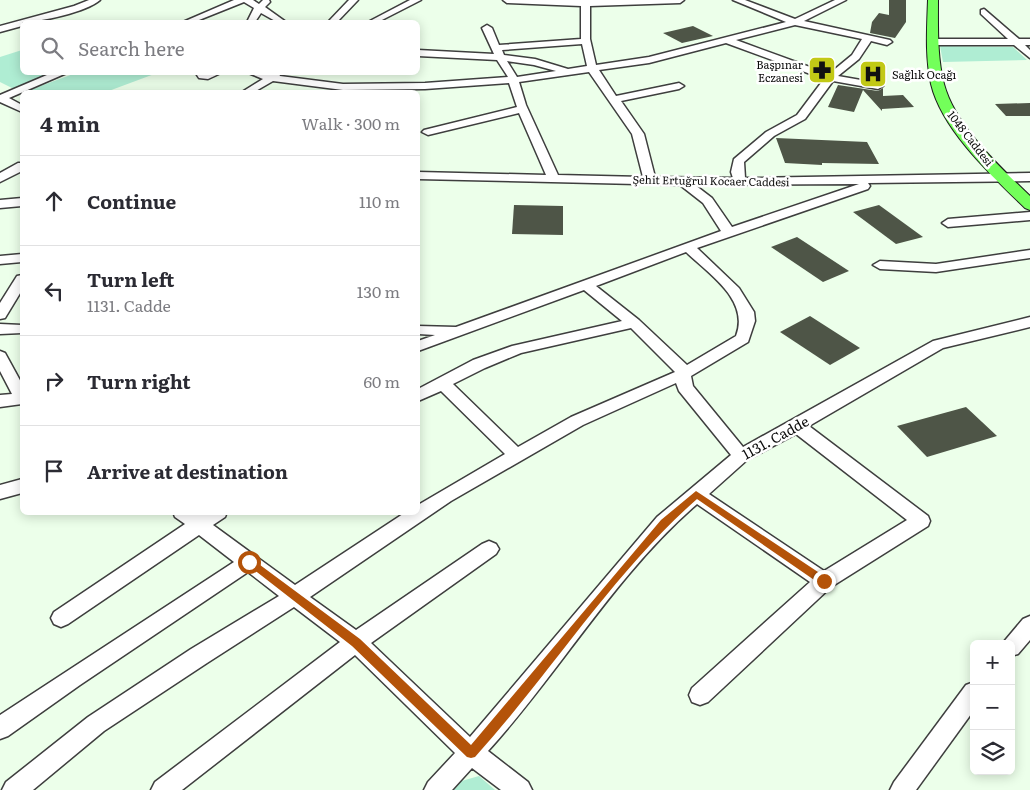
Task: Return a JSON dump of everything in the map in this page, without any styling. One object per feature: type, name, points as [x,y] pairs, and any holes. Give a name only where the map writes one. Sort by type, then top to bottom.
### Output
[{"type":"main road","name":"1048 Caddesi","points":[[933,0],[933,42],[940,94],[952,117],[1004,178],[1030,205]]},
{"type":"street","points":[[73,0],[84,6]]},
{"type":"street","points":[[34,20],[84,6],[96,0]]},
{"type":"street","points":[[192,20],[242,0]]},
{"type":"street","points":[[247,0],[279,20]]},
{"type":"street","points":[[252,20],[259,8],[268,0]]},
{"type":"street","points":[[334,20],[354,0]]},
{"type":"street","points":[[376,20],[417,0]]},
{"type":"street","points":[[507,0],[585,2],[680,0]]},
{"type":"street","points":[[737,0],[795,22],[887,42]]},
{"type":"street","points":[[250,90],[275,75],[343,87],[405,89],[514,80],[649,60],[795,22],[842,0]]},
{"type":"street","points":[[585,2],[586,41],[593,68],[639,136],[648,179]]},
{"type":"street","points":[[984,12],[1030,55]]},
{"type":"street","points":[[0,29],[20,24]]},
{"type":"street","points":[[488,28],[514,80],[523,109],[553,178]]},
{"type":"street","points":[[740,182],[737,172],[738,160],[752,151],[770,134],[802,116],[830,78],[856,57],[868,38]]},
{"type":"street","points":[[728,40],[830,78],[878,86]]},
{"type":"street","points":[[420,52],[499,53],[586,41]]},
{"type":"street","points":[[933,42],[1030,42]]},
{"type":"street","points":[[499,53],[568,71]]},
{"type":"street","points":[[0,98],[57,75]]},
{"type":"street","points":[[615,98],[679,86]]},
{"type":"street","points":[[0,98],[20,108]]},
{"type":"street","points":[[428,132],[523,109]]},
{"type":"street","points":[[0,178],[20,167]]},
{"type":"street","name":"Şehit Ertuğrul Kocaer Caddesi","points":[[420,176],[740,182],[1030,177]]},
{"type":"street","points":[[682,180],[708,201],[729,233]]},
{"type":"street","points":[[420,345],[688,247],[878,181]]},
{"type":"street","points":[[0,204],[20,202]]},
{"type":"street","points":[[948,223],[1030,216]]},
{"type":"street","points":[[420,513],[445,496],[577,421],[683,374],[743,339],[749,321],[746,309],[740,298],[688,247]]},
{"type":"street","points":[[880,265],[936,268],[1030,254]]},
{"type":"street","points":[[0,260],[20,258]]},
{"type":"street","points":[[0,316],[20,282]]},
{"type":"street","points":[[586,285],[634,323],[682,370],[685,387],[741,456]]},
{"type":"street","name":"1131. Cadde","points":[[436,790],[494,728],[592,606],[658,529],[741,456],[797,426],[938,344],[1030,322]]},
{"type":"street","points":[[420,395],[479,364],[517,349],[634,323]]},
{"type":"street","points":[[0,329],[20,329]]},
{"type":"street","points":[[420,330],[460,331]]},
{"type":"street","points":[[0,356],[20,395]]},
{"type":"street","points":[[442,383],[516,455]]},
{"type":"street","points":[[0,400],[20,399]]},
{"type":"street","points":[[700,695],[824,581],[921,521],[797,426]]},
{"type":"street","points":[[0,492],[20,487]]},
{"type":"street","points":[[696,494],[824,581]]},
{"type":"street","points":[[186,515],[356,642],[471,753],[520,790]]},
{"type":"street","points":[[61,618],[201,526],[214,515]]},
{"type":"street","points":[[14,790],[96,724],[199,656],[294,597],[417,515]]},
{"type":"street","points":[[164,790],[356,642],[489,549]]},
{"type":"street","points":[[0,728],[72,678],[249,562]]},
{"type":"street","points":[[1015,642],[1030,625]]},
{"type":"street","points":[[902,790],[970,697]]},
{"type":"green space","points":[[940,46],[1013,47],[1027,60],[943,62]]},
{"type":"green space","points":[[20,51],[20,75],[54,75],[16,90],[0,82],[0,57]]},
{"type":"green space","points":[[71,75],[152,75],[111,90],[29,90]]},
{"type":"green space","points":[[479,776],[495,790],[445,790],[451,784]]},
{"type":"building","points":[[889,0],[906,0],[906,22],[895,38],[870,33],[872,22],[879,13],[889,15]]},
{"type":"building","points":[[693,26],[713,36],[682,43],[663,33]]},
{"type":"building","name":"Sağlık Ocağı","points":[[871,67],[880,68],[884,72],[883,84],[878,81],[860,78],[862,70]]},
{"type":"building","points":[[838,85],[878,91],[883,88],[883,96],[903,95],[914,107],[882,109],[882,111],[863,90],[854,112],[828,107]]},
{"type":"building","points":[[1030,103],[1030,116],[1006,116],[995,104]]},
{"type":"building","points":[[776,138],[867,142],[879,164],[822,163],[822,165],[785,163]]},
{"type":"building","points":[[514,205],[563,206],[563,235],[512,234]]},
{"type":"building","points":[[879,205],[923,237],[896,244],[853,212]]},
{"type":"building","points":[[797,237],[849,271],[823,282],[771,247]]},
{"type":"building","points":[[810,316],[860,348],[830,365],[780,332]]},
{"type":"building","points":[[966,407],[997,436],[927,457],[897,426]]},
{"type":"place","name":"Başpınar Eczanesi","points":[[822,70]]},
{"type":"place","name":"Sağlık Ocağı","points":[[873,74]]},
{"type":"route","points":[[249,562],[356,642],[471,753],[494,728],[592,606],[664,522],[696,494],[824,581]]}]
